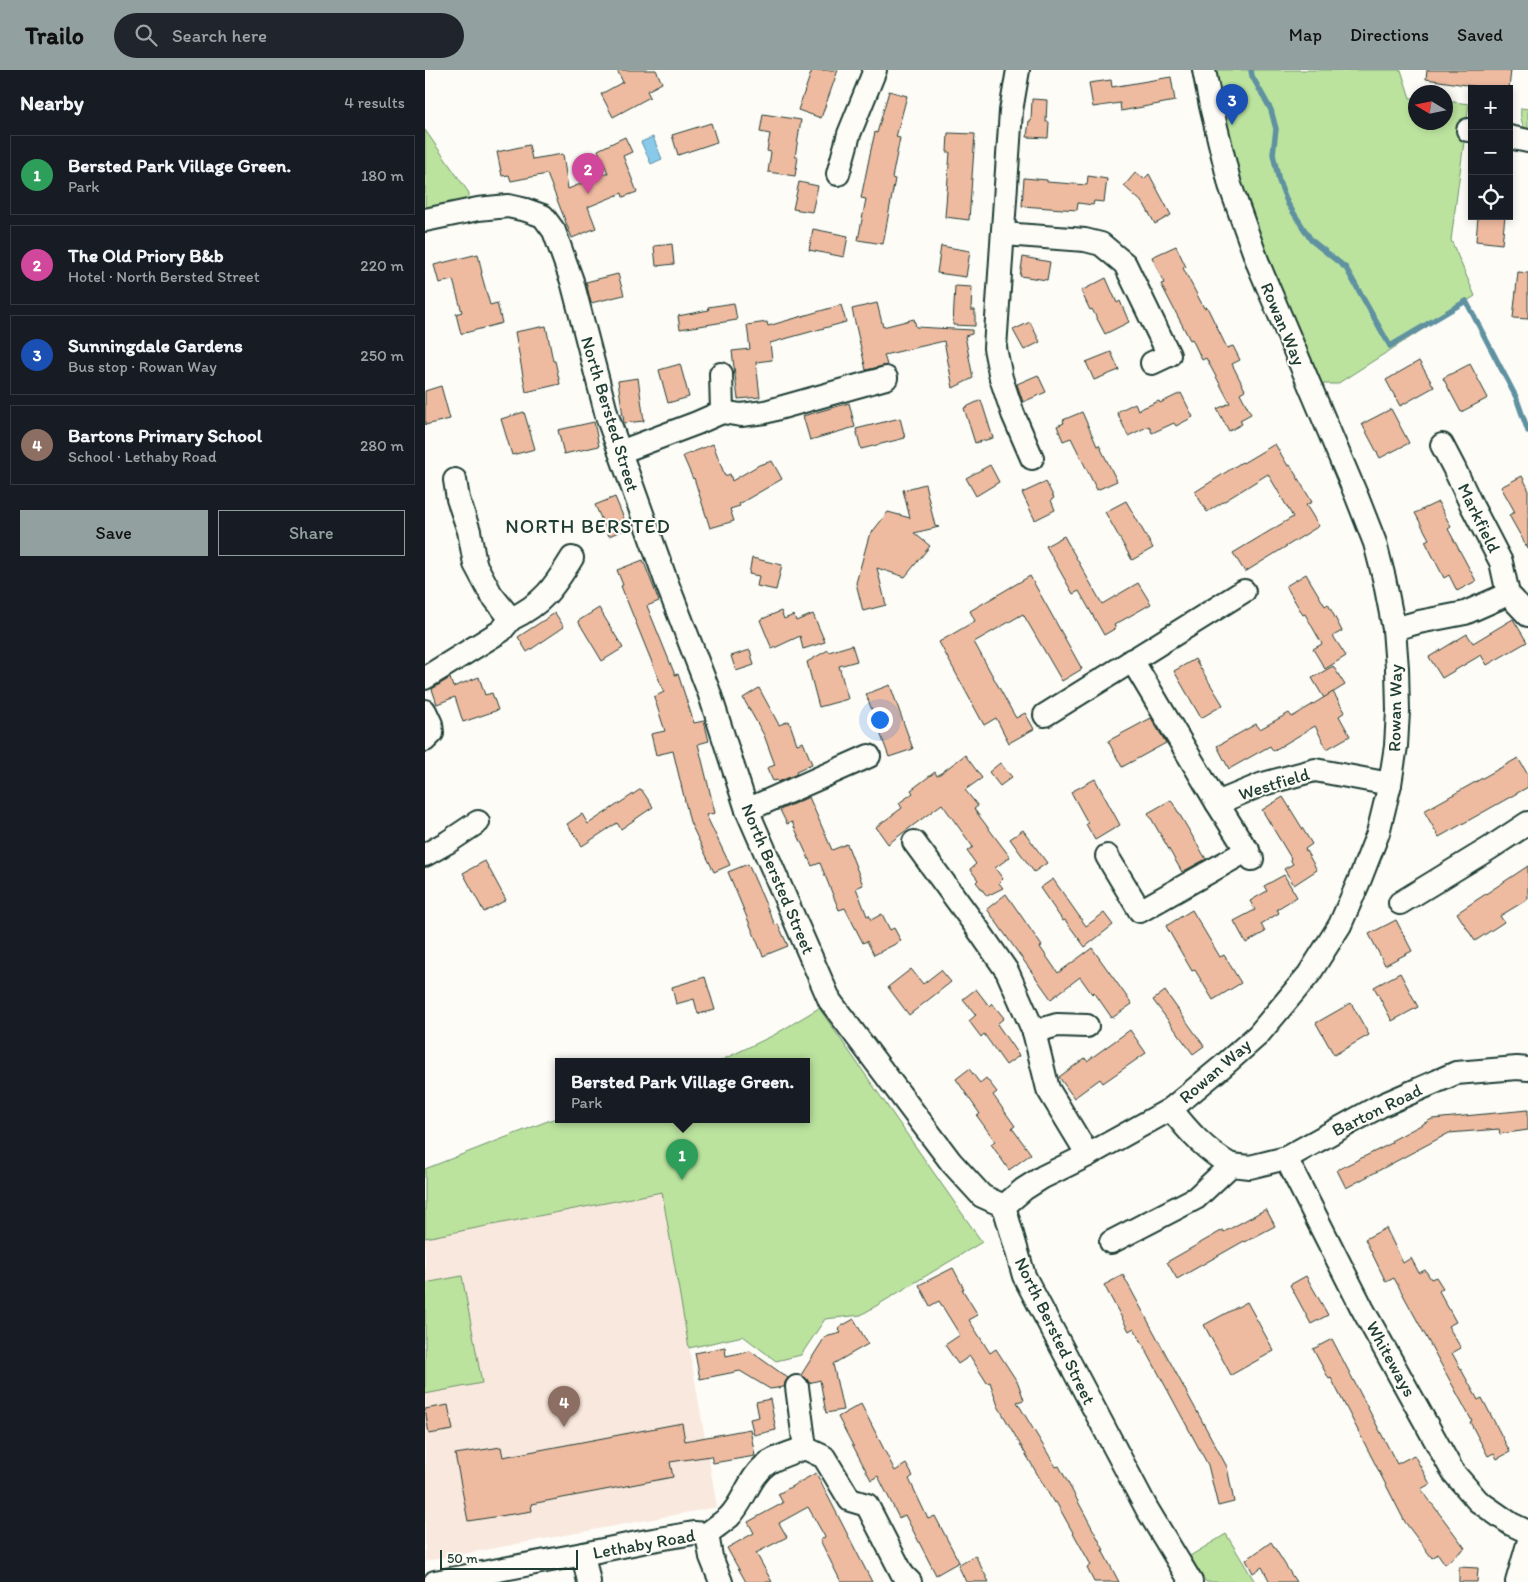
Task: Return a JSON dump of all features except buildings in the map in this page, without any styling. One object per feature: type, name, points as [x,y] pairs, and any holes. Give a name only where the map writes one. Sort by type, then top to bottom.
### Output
[{"type":"street","points":[[839,174],[849,134],[875,70]]},
{"type":"street","points":[[1018,70],[1011,111],[995,348],[1001,378],[1013,414],[1032,458]]},
{"type":"street","name":"Rowan Way","points":[[1003,1206],[1043,1177],[1088,1155],[1171,1108],[1223,1066],[1258,1034],[1309,974],[1340,925],[1378,834],[1390,784],[1396,746],[1398,711],[1397,668],[1394,629],[1385,578],[1375,543],[1357,497],[1259,266],[1230,185],[1204,70]]},
{"type":"street","points":[[1513,138],[1528,141]]},
{"type":"street","name":"North Bersted Street","points":[[425,220],[478,209],[508,206],[543,216],[554,231],[572,281],[607,416],[668,586],[709,692],[747,810],[830,1001],[951,1162],[982,1196],[1003,1206],[1024,1276],[1147,1509],[1191,1582]]},
{"type":"street","points":[[1003,234],[1085,240],[1101,244],[1114,254],[1125,264],[1169,355],[1152,363]]},
{"type":"street","points":[[721,374],[722,412]]},
{"type":"street","points":[[620,452],[697,424],[722,412],[741,415],[765,412],[886,378]]},
{"type":"street","name":"Markfield","points":[[1441,445],[1455,468],[1501,562],[1508,594]]},
{"type":"street","points":[[455,480],[458,499],[469,531],[475,564],[491,594],[511,619]]},
{"type":"street","points":[[425,678],[501,631],[511,619],[545,598],[572,558]]},
{"type":"street","points":[[1045,715],[1244,591]]},
{"type":"street","points":[[1394,629],[1465,613],[1508,594],[1528,615]]},
{"type":"street","name":"Westfield","points":[[1107,856],[1140,911],[1250,854],[1217,803],[1132,660]]},
{"type":"street","points":[[425,711],[431,724],[432,733],[425,740]]},
{"type":"street","points":[[747,810],[869,756]]},
{"type":"street","name":"Westfield","points":[[1217,803],[1263,784],[1315,770],[1390,784]]},
{"type":"street","points":[[425,855],[477,822]]},
{"type":"street","points":[[1400,903],[1491,848],[1528,823]]},
{"type":"street","points":[[914,842],[1007,971],[1034,1032],[1048,1089],[1088,1155]]},
{"type":"street","points":[[1034,1032],[1057,1026],[1087,1026]]},
{"type":"street","name":"Barton Road","points":[[1231,1165],[1250,1167],[1286,1158],[1380,1106],[1456,1073],[1517,1068],[1528,1069]]},
{"type":"street","points":[[1111,1242],[1196,1198],[1231,1165],[1215,1156],[1201,1143],[1171,1108]]},
{"type":"street","name":"Whiteways","points":[[1286,1158],[1362,1308],[1453,1472],[1478,1501],[1511,1524],[1528,1532]]},
{"type":"street","points":[[797,1387],[805,1448]]},
{"type":"street","points":[[721,1582],[711,1557],[707,1534],[729,1516],[745,1495],[757,1473],[768,1463],[805,1448],[824,1457],[850,1500],[867,1505],[903,1575],[910,1582]]},
{"type":"street","name":"Lethaby Road","points":[[435,1582],[647,1541],[694,1533],[707,1534]]},
{"type":"street","points":[[1517,1582],[1528,1544]]},
{"type":"street","points":[[583,1554],[589,1582]]},
{"type":"shaded area","points":[[662,1192],[717,1507],[425,1561],[425,1238]]},
{"type":"green space","points":[[1214,70],[1401,70],[1408,92],[1408,130],[1453,130],[1453,102],[1468,104],[1451,240],[1475,296],[1337,384],[1321,384],[1271,265],[1240,179]]},
{"type":"green space","points":[[1521,108],[1528,109],[1528,131],[1521,121]]},
{"type":"green space","points":[[425,130],[469,193],[468,212],[425,220]]},
{"type":"green space","points":[[819,1008],[982,1242],[861,1315],[825,1319],[801,1355],[776,1361],[743,1336],[689,1348],[662,1192],[425,1238],[425,1169],[555,1118],[555,1123],[810,1123],[810,1058],[726,1058],[774,1035]]},
{"type":"green space","points":[[462,1276],[482,1383],[425,1394],[425,1283]]},
{"type":"green space","points":[[1226,1534],[1255,1582],[1206,1582],[1190,1556]]},
{"type":"water","points":[[653,137],[662,159],[651,164],[641,142]]},
{"type":"waterway","points":[[1251,70],[1252,76],[1271,110],[1276,129],[1273,154],[1279,181],[1288,204],[1311,240],[1346,268],[1390,346],[1466,301],[1516,397],[1528,431]]},
{"type":"place","name":"Sunningdale Gardens","points":[[1232,125]]},
{"type":"place","name":"The Old Priory B&b","points":[[588,194]]},
{"type":"place","name":"Bersted Park Village Green.","points":[[682,1180]]},
{"type":"place","name":"Bartons Primary School","points":[[564,1427]]},
{"type":"district","name":"NORTH BERSTED","points":[[588,526]]}]
